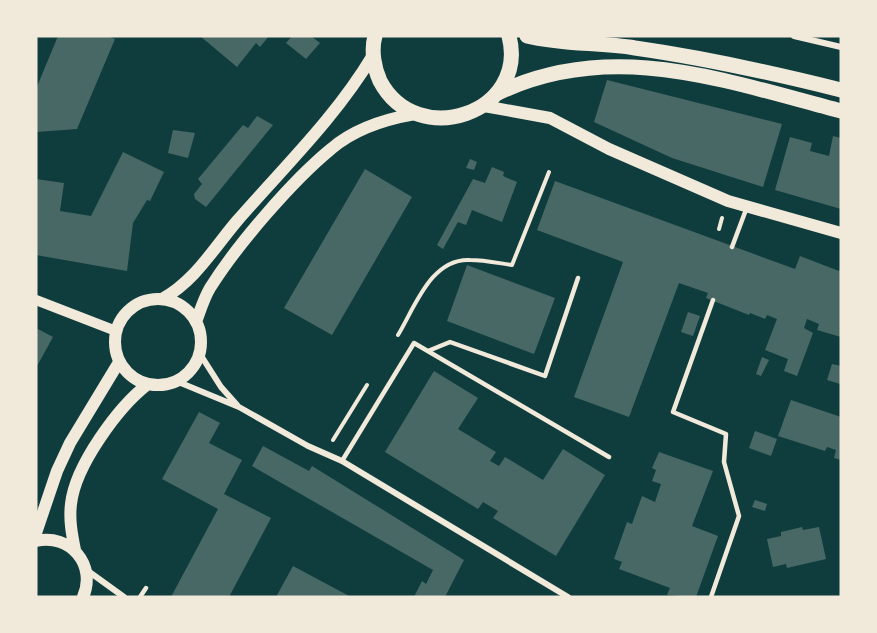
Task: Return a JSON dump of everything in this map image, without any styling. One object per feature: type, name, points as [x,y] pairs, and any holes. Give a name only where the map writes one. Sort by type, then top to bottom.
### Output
[{"type":"main road","points":[[373,42],[377,74],[386,90],[399,104],[415,114],[439,119],[462,116],[484,106],[496,94],[505,80],[510,63],[509,36]]},
{"type":"main road","points":[[527,36],[549,42],[628,46],[688,55],[841,90]]},
{"type":"main road","points":[[162,299],[176,303],[196,322],[200,332],[200,354],[190,370],[176,381],[162,385],[148,384],[127,373],[115,353],[116,331],[128,311],[150,300],[162,299],[175,293],[192,277],[214,247],[345,100],[373,42]]},
{"type":"main road","points":[[496,94],[523,81],[550,73],[617,65],[694,73],[841,111]]},
{"type":"main road","points":[[484,106],[550,118],[609,149],[728,201],[841,233]]},
{"type":"main road","points":[[196,322],[209,290],[229,262],[266,216],[332,147],[388,119],[415,114]]},
{"type":"main road","points":[[36,533],[54,480],[70,443],[119,362]]},
{"type":"main road","points":[[83,597],[87,583],[87,570],[75,550],[70,526],[71,502],[92,451],[130,399],[148,384]]},
{"type":"main road","points":[[36,541],[55,540],[75,550]]},
{"type":"street","points":[[794,36],[841,47]]},
{"type":"street","points":[[36,300],[116,331]]},
{"type":"street","points":[[200,354],[221,387],[240,407]]},
{"type":"street","points":[[176,381],[240,407],[308,446],[342,461],[568,597]]},
{"type":"street","points":[[87,570],[124,597]]},
{"type":"lane","points":[[732,247],[747,207]]},
{"type":"lane","points":[[428,351],[450,342],[545,376],[578,278]]},
{"type":"lane","points":[[711,597],[739,516],[724,462],[726,434],[673,412],[713,300]]},
{"type":"lane","points":[[342,461],[414,343],[609,457]]},
{"type":"lane","points":[[140,597],[146,588]]},
{"type":"path","points":[[412,312],[437,271],[450,263],[468,259],[512,265],[549,172]]},
{"type":"building","points":[[58,36],[108,36],[115,39],[77,129],[36,132],[36,89]]},
{"type":"building","points":[[200,36],[269,36],[260,47],[256,43],[237,67]]},
{"type":"building","points":[[292,36],[311,36],[320,43],[306,59],[286,43]]},
{"type":"building","points":[[607,80],[782,124],[763,187],[672,158],[594,122]]},
{"type":"building","points":[[257,116],[273,125],[206,207],[195,199],[194,194],[202,184],[198,179],[243,125],[248,128]]},
{"type":"building","points":[[173,130],[195,133],[188,158],[168,153]]},
{"type":"building","points":[[833,136],[841,138],[841,209],[775,190],[790,137],[812,143],[810,151],[829,156]]},
{"type":"building","points":[[123,152],[164,172],[150,201],[147,200],[133,223],[127,271],[36,255],[36,179],[64,183],[60,211],[91,216]]},
{"type":"building","points":[[470,159],[477,162],[474,170],[466,168]]},
{"type":"building","points":[[492,167],[504,172],[503,176],[517,182],[502,222],[472,210],[466,225],[458,222],[443,249],[437,245],[473,179],[485,183]]},
{"type":"building","points":[[365,169],[412,197],[332,335],[284,308]]},
{"type":"building","points":[[555,181],[795,269],[800,256],[839,271],[841,267],[841,337],[817,330],[819,324],[807,319],[804,328],[813,333],[797,376],[784,371],[788,359],[765,350],[777,319],[767,315],[765,319],[750,313],[749,315],[706,298],[708,293],[679,283],[629,417],[574,397],[623,262],[537,230]]},
{"type":"building","points":[[467,265],[555,298],[534,354],[447,321]]},
{"type":"building","points":[[688,312],[700,316],[693,336],[681,332]]},
{"type":"building","points":[[36,328],[53,337],[36,368]]},
{"type":"building","points":[[762,357],[769,360],[761,376],[756,374]]},
{"type":"building","points":[[832,364],[841,366],[840,384],[827,380]]},
{"type":"building","points":[[434,371],[478,398],[458,429],[496,452],[490,461],[499,466],[505,457],[543,480],[563,449],[605,475],[556,556],[493,518],[498,511],[483,502],[478,509],[385,452]]},
{"type":"building","points":[[791,400],[841,417],[841,460],[834,458],[836,450],[827,447],[825,451],[778,436]]},
{"type":"building","points":[[199,412],[220,423],[209,443],[242,460],[224,494],[271,518],[229,597],[171,597],[218,509],[162,479]]},
{"type":"building","points":[[755,431],[777,439],[771,456],[749,448]]},
{"type":"building","points":[[263,446],[309,471],[312,466],[464,560],[445,597],[414,597],[422,581],[426,584],[433,570],[252,466]]},
{"type":"building","points":[[659,452],[713,471],[692,526],[718,536],[696,597],[667,595],[670,588],[619,569],[622,562],[614,559],[627,522],[632,524],[642,496],[655,502],[661,484],[652,481],[656,470],[652,468]]},
{"type":"building","points":[[755,500],[767,504],[765,511],[752,507]]},
{"type":"building","points":[[802,527],[803,530],[819,527],[826,559],[787,568],[786,564],[773,567],[767,539],[781,536],[781,532]]},
{"type":"building","points":[[293,566],[351,597],[276,597]]}]
